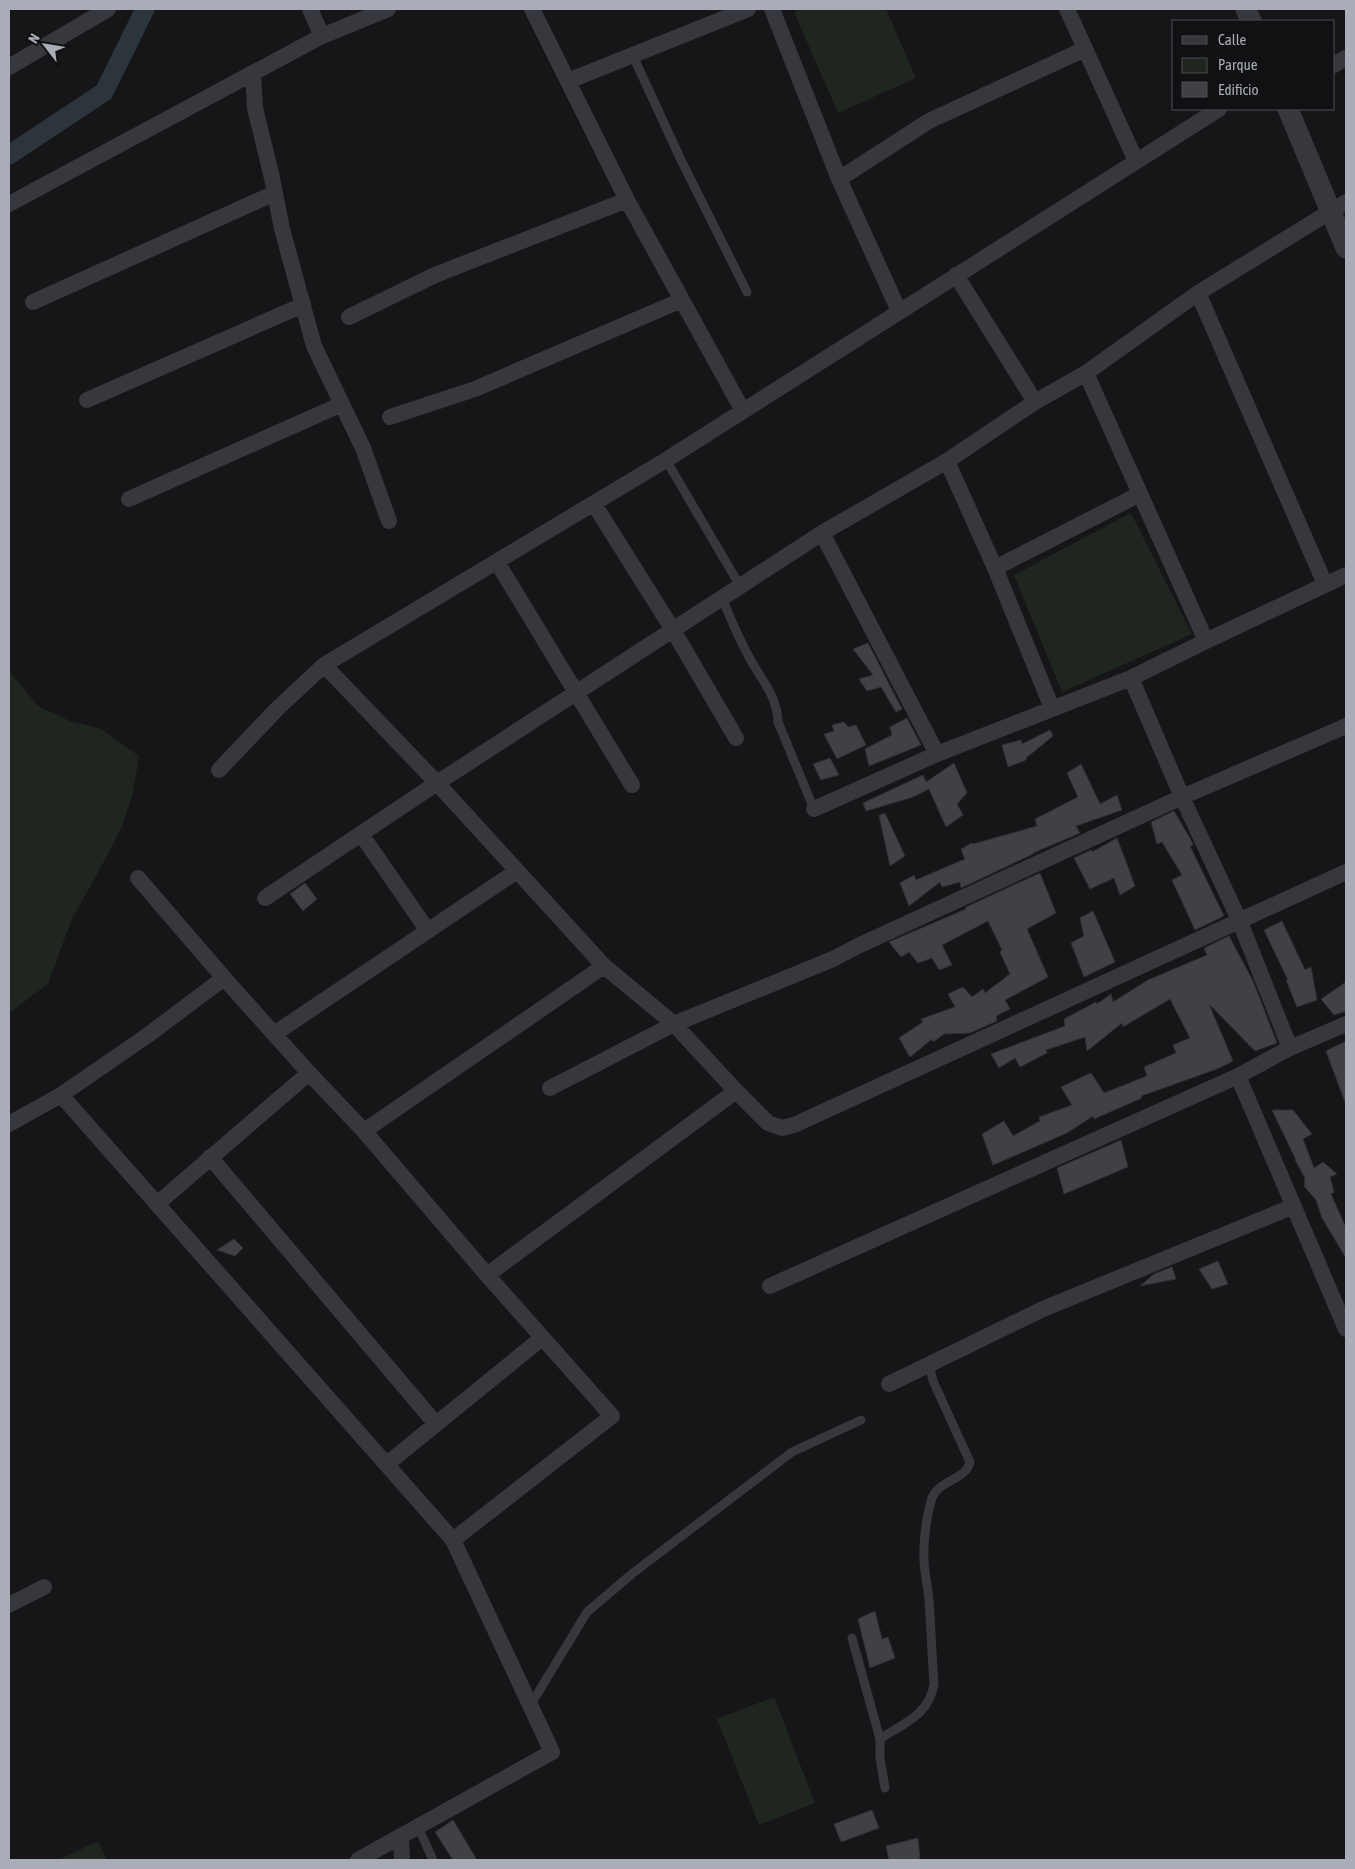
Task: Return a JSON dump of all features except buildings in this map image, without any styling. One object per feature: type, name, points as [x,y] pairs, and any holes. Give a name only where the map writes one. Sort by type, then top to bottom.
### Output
[{"type":"street","points":[[9,67],[108,9]]},
{"type":"street","points":[[310,9],[322,36]]},
{"type":"street","points":[[9,204],[322,36],[388,9]]},
{"type":"street","points":[[532,9],[627,200],[743,412]]},
{"type":"street","points":[[568,81],[748,9]]},
{"type":"street","points":[[772,9],[839,179],[899,311]]},
{"type":"street","points":[[1067,9],[1136,161]]},
{"type":"street","points":[[839,179],[929,121],[1085,49]]},
{"type":"street","points":[[1335,64],[1346,58]]},
{"type":"street","points":[[253,73],[255,108],[282,229],[314,346],[363,448],[389,521]]},
{"type":"street","points":[[219,770],[278,708],[324,665],[666,460],[1217,110]]},
{"type":"street","points":[[1289,110],[1339,207],[1346,248]]},
{"type":"street","points":[[33,302],[275,193]]},
{"type":"street","points":[[349,317],[435,275],[627,200]]},
{"type":"street","points":[[265,898],[437,783],[822,533],[947,461],[1035,402],[1086,373],[1198,293],[1339,207]]},
{"type":"street","points":[[956,275],[1035,402]]},
{"type":"street","points":[[1198,293],[1325,584]]},
{"type":"street","points":[[390,417],[475,389],[682,300]]},
{"type":"street","points":[[86,400],[303,304]]},
{"type":"street","points":[[1086,373],[1206,640]]},
{"type":"street","points":[[129,499],[342,404]]},
{"type":"street","points":[[947,461],[995,568],[1052,708]]},
{"type":"street","points":[[995,568],[1140,494]]},
{"type":"street","points":[[594,504],[673,630],[736,738]]},
{"type":"street","points":[[822,533],[938,754]]},
{"type":"street","points":[[498,562],[632,785]]},
{"type":"street","points":[[814,809],[938,754],[1131,678],[1206,640],[1346,575]]},
{"type":"street","points":[[324,665],[437,783],[604,966],[674,1024],[768,1123],[782,1128],[794,1125],[1346,872]]},
{"type":"street","points":[[1131,678],[1182,797],[1240,922],[1290,1048]]},
{"type":"street","points":[[550,1088],[674,1024],[833,959],[1182,797],[1346,726]]},
{"type":"street","points":[[361,834],[428,931]]},
{"type":"street","points":[[274,1034],[517,871]]},
{"type":"street","points":[[138,878],[274,1034],[364,1131],[487,1275],[612,1416],[453,1540]]},
{"type":"street","points":[[364,1131],[604,966]]},
{"type":"street","points":[[9,1124],[61,1095],[148,1035],[224,978]]},
{"type":"street","points":[[770,1286],[1238,1076],[1290,1048],[1346,1024]]},
{"type":"street","points":[[157,1204],[309,1073]]},
{"type":"street","points":[[1238,1076],[1346,1329]]},
{"type":"street","points":[[487,1275],[736,1091]]},
{"type":"street","points":[[61,1095],[453,1540],[552,1752],[358,1860]]},
{"type":"street","points":[[210,1157],[436,1424]]},
{"type":"street","points":[[889,1384],[1043,1309],[1294,1206]]},
{"type":"street","points":[[387,1464],[542,1338]]},
{"type":"street","points":[[9,1604],[44,1587]]},
{"type":"street","points":[[401,1837],[402,1860]]},
{"type":"lane","points":[[633,56],[681,160],[747,292]]},
{"type":"lane","points":[[666,460],[740,586]]},
{"type":"lane","points":[[722,598],[748,656],[778,708],[778,722],[814,809]]},
{"type":"lane","points":[[880,1739],[918,1715],[926,1708],[933,1693],[930,1611],[924,1558],[927,1525],[933,1497],[938,1489],[965,1471],[970,1462],[933,1381],[929,1364]]},
{"type":"lane","points":[[530,1706],[587,1612],[633,1573],[792,1452],[861,1420]]},
{"type":"lane","points":[[852,1638],[880,1739],[880,1758],[885,1788]]},
{"type":"lane","points":[[418,1827],[432,1860]]},
{"type":"green space","points":[[801,9],[886,9],[916,78],[838,113],[794,12]]},
{"type":"green space","points":[[1131,513],[1192,634],[1062,692],[1014,575]]},
{"type":"green space","points":[[9,668],[13,676],[38,706],[70,721],[101,729],[139,756],[133,793],[123,824],[71,921],[48,984],[9,1013]]},
{"type":"green space","points":[[774,1697],[815,1803],[759,1825],[717,1719]]},
{"type":"green space","points":[[98,1841],[107,1860],[58,1860]]},
{"type":"waterway","points":[[9,155],[104,92],[145,9]]}]
